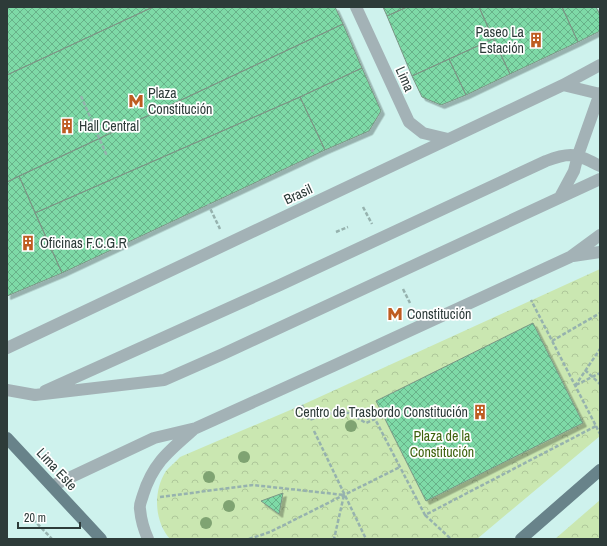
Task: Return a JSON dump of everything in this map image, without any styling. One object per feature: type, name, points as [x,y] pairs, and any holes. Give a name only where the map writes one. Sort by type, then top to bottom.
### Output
[{"type":"main road","name":"Lima Este","points":[[7,438],[101,539]]},
{"type":"main road","points":[[521,539],[600,470]]},
{"type":"street","name":"Lima","points":[[356,7],[409,122],[423,133],[448,139]]},
{"type":"street","name":"Brasil","points":[[7,348],[563,85],[600,65]]},
{"type":"street","points":[[560,197],[574,171],[578,155],[600,94],[563,85]]},
{"type":"street","points":[[35,395],[280,285],[546,160],[561,156],[578,155],[600,166]]},
{"type":"street","points":[[7,390],[35,395],[164,380],[600,179]]},
{"type":"street","points":[[52,486],[154,438],[196,428],[333,366],[570,257],[600,235]]},
{"type":"street","points":[[570,257],[600,252]]},
{"type":"street","points":[[148,539],[140,508],[147,481],[155,467],[166,453],[196,428]]},
{"type":"path","points":[[81,96],[107,156]]},
{"type":"path","points":[[208,204],[228,244]]},
{"type":"path","points":[[363,207],[372,225]]},
{"type":"path","points":[[336,232],[348,226]]},
{"type":"path","points":[[402,286],[410,303]]},
{"type":"path","points":[[531,300],[600,434]]},
{"type":"path","points":[[552,341],[600,313]]},
{"type":"path","points":[[575,386],[600,349]]},
{"type":"path","points":[[585,370],[600,384]]},
{"type":"path","points":[[575,386],[600,373]]},
{"type":"path","points":[[302,405],[309,420],[335,412],[349,413],[366,423],[375,419],[425,515],[451,539]]},
{"type":"path","points":[[425,515],[596,426]]},
{"type":"path","points":[[314,431],[366,539]]},
{"type":"path","points":[[249,539],[270,532],[400,467]]},
{"type":"path","points":[[158,497],[253,485],[344,495]]},
{"type":"path","points":[[334,539],[344,495]]},
{"type":"path","points":[[29,515],[52,539]]},
{"type":"green space","name":"Plaza de la Constitución","points":[[600,269],[600,436],[477,539],[170,539],[165,532],[158,515],[157,497],[166,471],[180,457],[302,405]]},
{"type":"green space","points":[[600,500],[600,539],[555,539]]},
{"type":"building","points":[[7,7],[153,7],[7,75]]},
{"type":"building","name":"Hall Central","points":[[153,7],[335,7],[343,24],[7,182],[7,75]]},
{"type":"building","points":[[383,7],[407,7],[387,16]]},
{"type":"building","points":[[407,7],[479,7],[493,39],[412,76],[387,16]]},
{"type":"building","name":"Paseo La Estación","points":[[479,7],[562,7],[578,42],[510,74]]},
{"type":"building","points":[[562,7],[596,7],[600,15],[600,31],[578,42]]},
{"type":"building","points":[[343,24],[362,68],[300,97],[35,213],[19,176]]},
{"type":"building","points":[[493,39],[510,74],[466,95],[449,59]]},
{"type":"building","points":[[449,59],[466,95],[441,105],[422,97],[412,76]]},
{"type":"building","points":[[362,68],[381,111],[369,131],[325,150],[300,97]]},
{"type":"building","points":[[300,97],[325,150],[62,273],[35,213]]},
{"type":"building","name":"Oficinas F.C.G.R","points":[[19,176],[62,273],[7,296],[7,182]]},
{"type":"building","name":"Centro de Trasbordo Constitución","points":[[533,323],[583,423],[426,501],[376,401]]},
{"type":"building","points":[[283,493],[279,514],[261,501]]},
{"type":"place","name":"Paseo La Estación","points":[[536,40]]},
{"type":"place","name":"Plaza Constitución","points":[[136,101]]},
{"type":"place","name":"Hall Central","points":[[67,126]]},
{"type":"place","name":"Oficinas F.C.G.R","points":[[28,243]]},
{"type":"place","name":"Constitución","points":[[395,314]]},
{"type":"place","name":"Centro de Trasbordo Constitución","points":[[480,412]]}]
